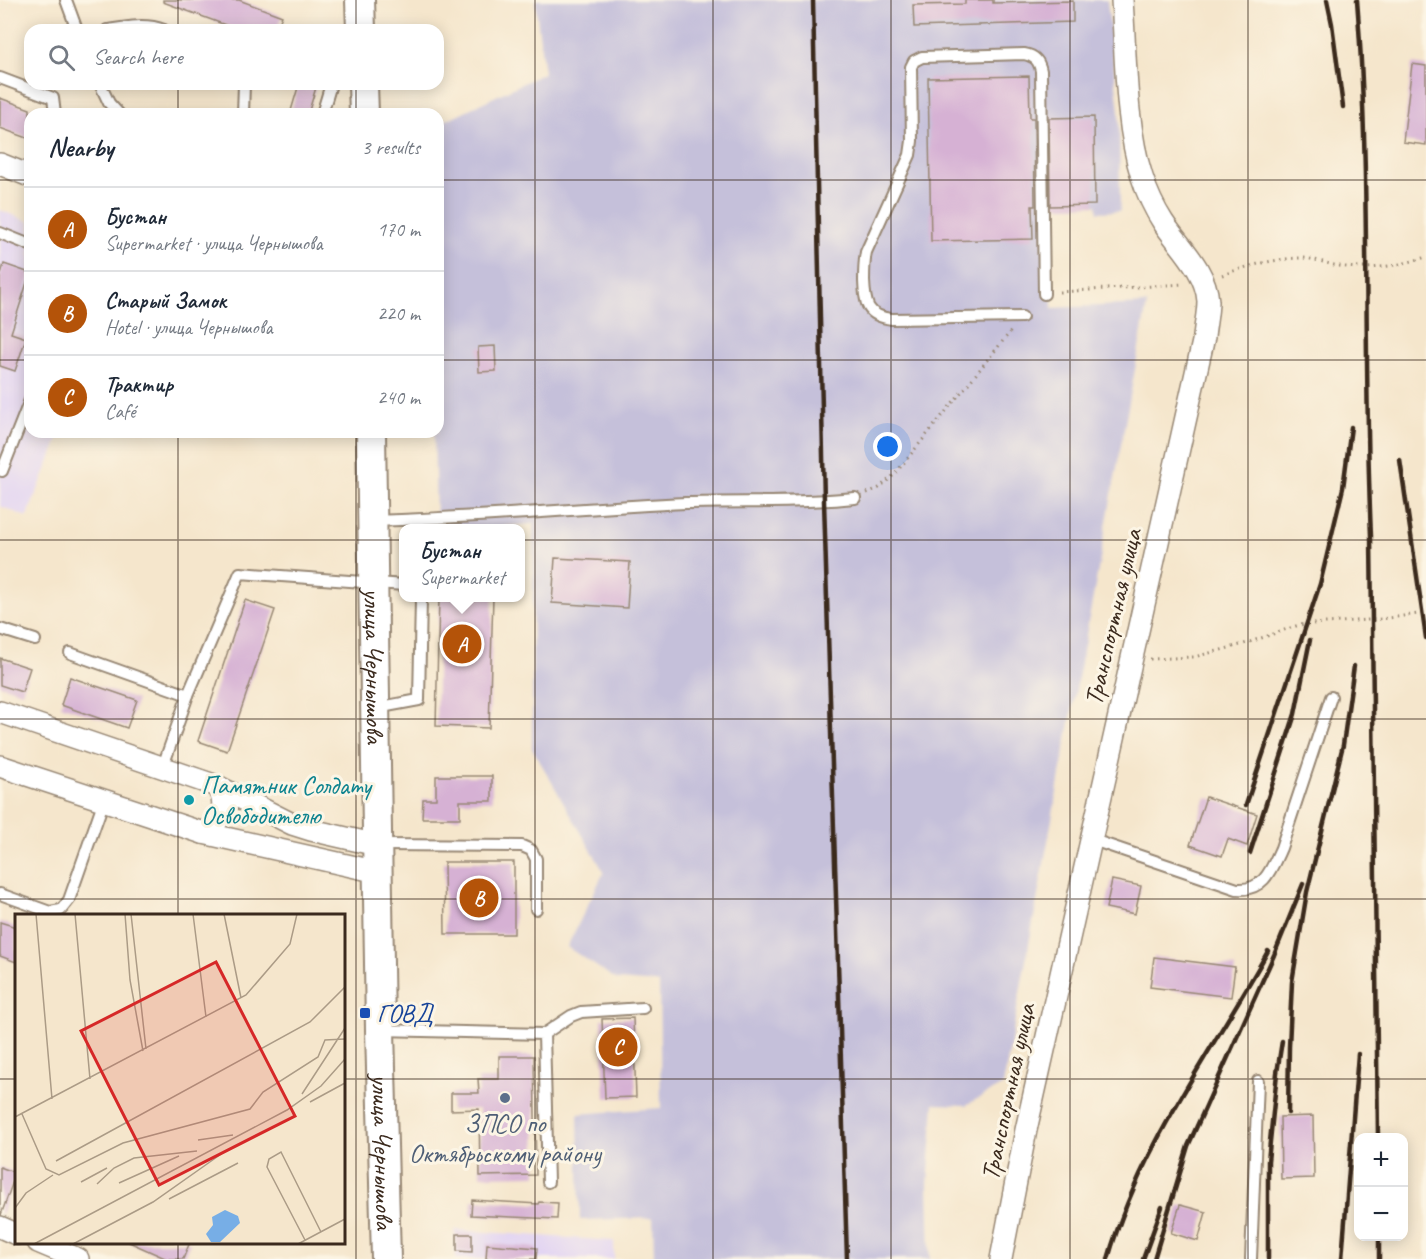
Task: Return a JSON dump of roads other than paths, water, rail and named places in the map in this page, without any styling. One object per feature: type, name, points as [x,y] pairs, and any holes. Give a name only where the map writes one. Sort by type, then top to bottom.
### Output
[{"type":"main road","points":[[359,0],[361,24]]},
{"type":"main road","points":[[363,90],[364,108]]},
{"type":"main road","name":"улица Чернышова","points":[[371,438],[380,1030],[386,1259]]},
{"type":"street","name":"Транспортная улица","points":[[1001,1259],[1026,1130],[1090,839],[1204,337],[1208,299],[1203,282],[1189,257],[1151,202],[1142,177],[1133,145],[1122,0]]},
{"type":"street","points":[[0,164],[24,174]]},
{"type":"street","points":[[0,712],[217,786],[292,824],[378,858]]},
{"type":"street","points":[[0,766],[203,833],[378,858]]},
{"type":"street","points":[[203,833],[214,826],[223,812],[223,797],[217,786]]},
{"type":"street","points":[[0,1227],[15,1234]]},
{"type":"street","points":[[43,1244],[78,1259]]},
{"type":"lane","points":[[66,0],[75,24]]},
{"type":"lane","points":[[351,24],[359,0]]},
{"type":"lane","points":[[1022,317],[891,319],[876,315],[865,301],[866,252],[910,154],[912,141],[911,67],[922,57],[1024,54],[1033,56],[1039,63],[1041,71],[1044,294]]},
{"type":"lane","points":[[0,78],[24,87]]},
{"type":"lane","points":[[32,90],[53,98],[54,108]]},
{"type":"lane","points":[[103,90],[114,108]]},
{"type":"lane","points":[[243,108],[244,90]]},
{"type":"lane","points":[[324,108],[329,90]]},
{"type":"lane","points":[[0,233],[24,243]]},
{"type":"lane","points":[[0,470],[2,471],[24,415]]},
{"type":"lane","points":[[372,521],[690,503],[824,501],[855,498]]},
{"type":"lane","points":[[163,766],[188,695],[240,573],[399,585]]},
{"type":"lane","points":[[375,708],[419,700],[421,602]]},
{"type":"lane","points":[[0,629],[35,640]]},
{"type":"lane","points":[[70,653],[188,695]]},
{"type":"lane","points":[[1090,839],[1237,890],[1248,890],[1260,884],[1271,870],[1281,848],[1331,697]]},
{"type":"lane","points":[[0,894],[50,912],[61,910],[69,900],[104,800]]},
{"type":"lane","points":[[378,858],[522,846],[531,850],[536,859],[536,909]]},
{"type":"lane","points":[[380,1030],[544,1034],[581,1012],[643,1008]]},
{"type":"lane","points":[[544,1034],[548,1182]]},
{"type":"lane","points":[[1251,1259],[1258,1081]]},
{"type":"railway","points":[[813,0],[824,501],[847,1259]]},
{"type":"railway","points":[[1327,0],[1343,107]]},
{"type":"railway","points":[[1357,0],[1364,134],[1378,1133]]},
{"type":"railway","points":[[1246,805],[1320,584],[1343,488],[1351,427]]},
{"type":"railway","points":[[1400,460],[1426,638]]},
{"type":"railway","points":[[1250,853],[1295,714],[1310,640]]},
{"type":"railway","points":[[1288,1113],[1292,982],[1307,892],[1343,745],[1354,666]]},
{"type":"railway","points":[[1154,1259],[1188,1146],[1274,955],[1303,884]]},
{"type":"railway","points":[[1108,1259],[1122,1217],[1158,1139],[1268,951]]},
{"type":"railway","points":[[1268,1259],[1268,1161],[1282,1041]]},
{"type":"railway","points":[[1342,1259],[1358,1054]]},
{"type":"railway","points":[[1143,1259],[1162,1207]]},
{"type":"railway","points":[[1379,1241],[1379,1259]]},
{"type":"place","name":"Бустан","points":[[462,644]]},
{"type":"place","name":"Памятник Солдату Освободителю","points":[[189,800]]},
{"type":"place","name":"Старый Замок","points":[[479,898]]},
{"type":"place","name":"ГОВД","points":[[365,1013]]},
{"type":"place","name":"Трактир","points":[[618,1047]]},
{"type":"place","name":"ЗПСО по Октябрьскому району","points":[[505,1098]]}]
